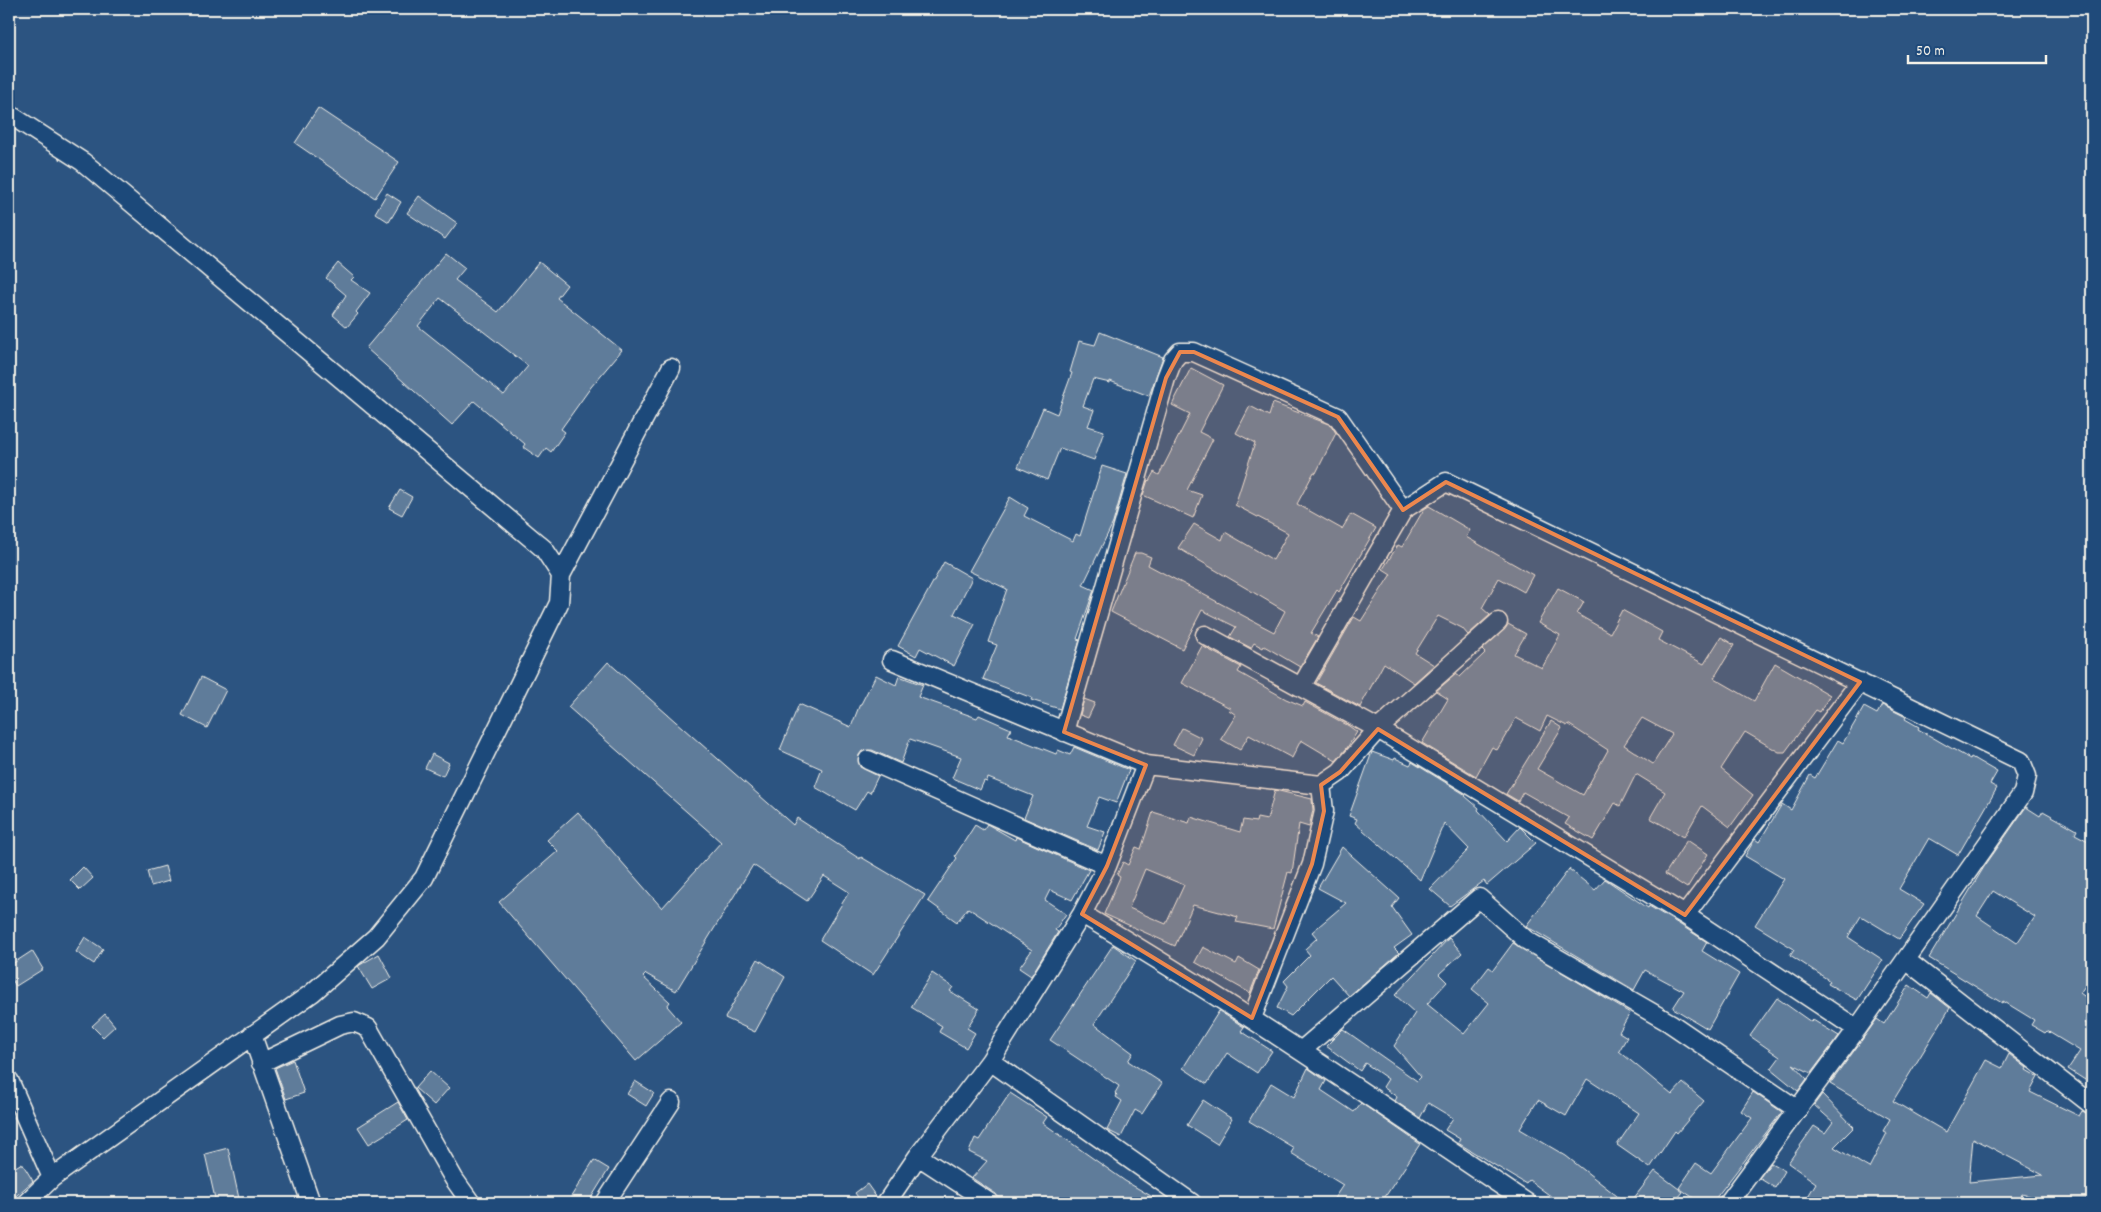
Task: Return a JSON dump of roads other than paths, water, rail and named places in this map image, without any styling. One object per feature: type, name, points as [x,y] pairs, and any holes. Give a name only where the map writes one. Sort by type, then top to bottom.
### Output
[{"type":"street","points":[[9,114],[83,162],[544,549],[561,575]]},
{"type":"street","points":[[1064,732],[1166,378],[1172,360],[1180,352],[1194,352],[1338,416],[1403,510]]},
{"type":"street","points":[[26,1203],[52,1178],[312,993],[376,937],[424,878],[560,603],[561,575],[671,368]]},
{"type":"street","points":[[1301,687],[1403,510],[1446,482],[2021,761],[2027,776],[2023,792],[1857,1029],[1728,1203]]},
{"type":"street","points":[[892,660],[1146,765],[1321,785],[1340,772],[1378,729],[1498,622]]},
{"type":"street","points":[[1205,634],[1378,729],[1685,915],[1857,1029]]},
{"type":"street","points":[[1685,915],[1860,682]]},
{"type":"street","points":[[868,760],[1107,866]]},
{"type":"street","points":[[886,1203],[918,1156],[990,1062],[1082,914],[1107,866],[1146,765]]},
{"type":"street","points":[[1252,1018],[1312,864],[1324,811],[1321,785]]},
{"type":"street","points":[[1302,1050],[1479,898],[1526,940],[1670,1023],[1798,1110]]},
{"type":"street","points":[[1082,914],[1172,966],[1302,1050],[1527,1203]]},
{"type":"street","points":[[1906,960],[2092,1105]]},
{"type":"street","points":[[261,1063],[340,1025],[354,1022],[368,1028],[454,1179],[471,1203]]},
{"type":"street","points":[[252,1036],[311,1203]]},
{"type":"street","points":[[990,1062],[1192,1203]]},
{"type":"street","points":[[9,1080],[52,1178]]},
{"type":"street","points":[[605,1203],[671,1102]]},
{"type":"street","points":[[918,1156],[990,1203]]}]
